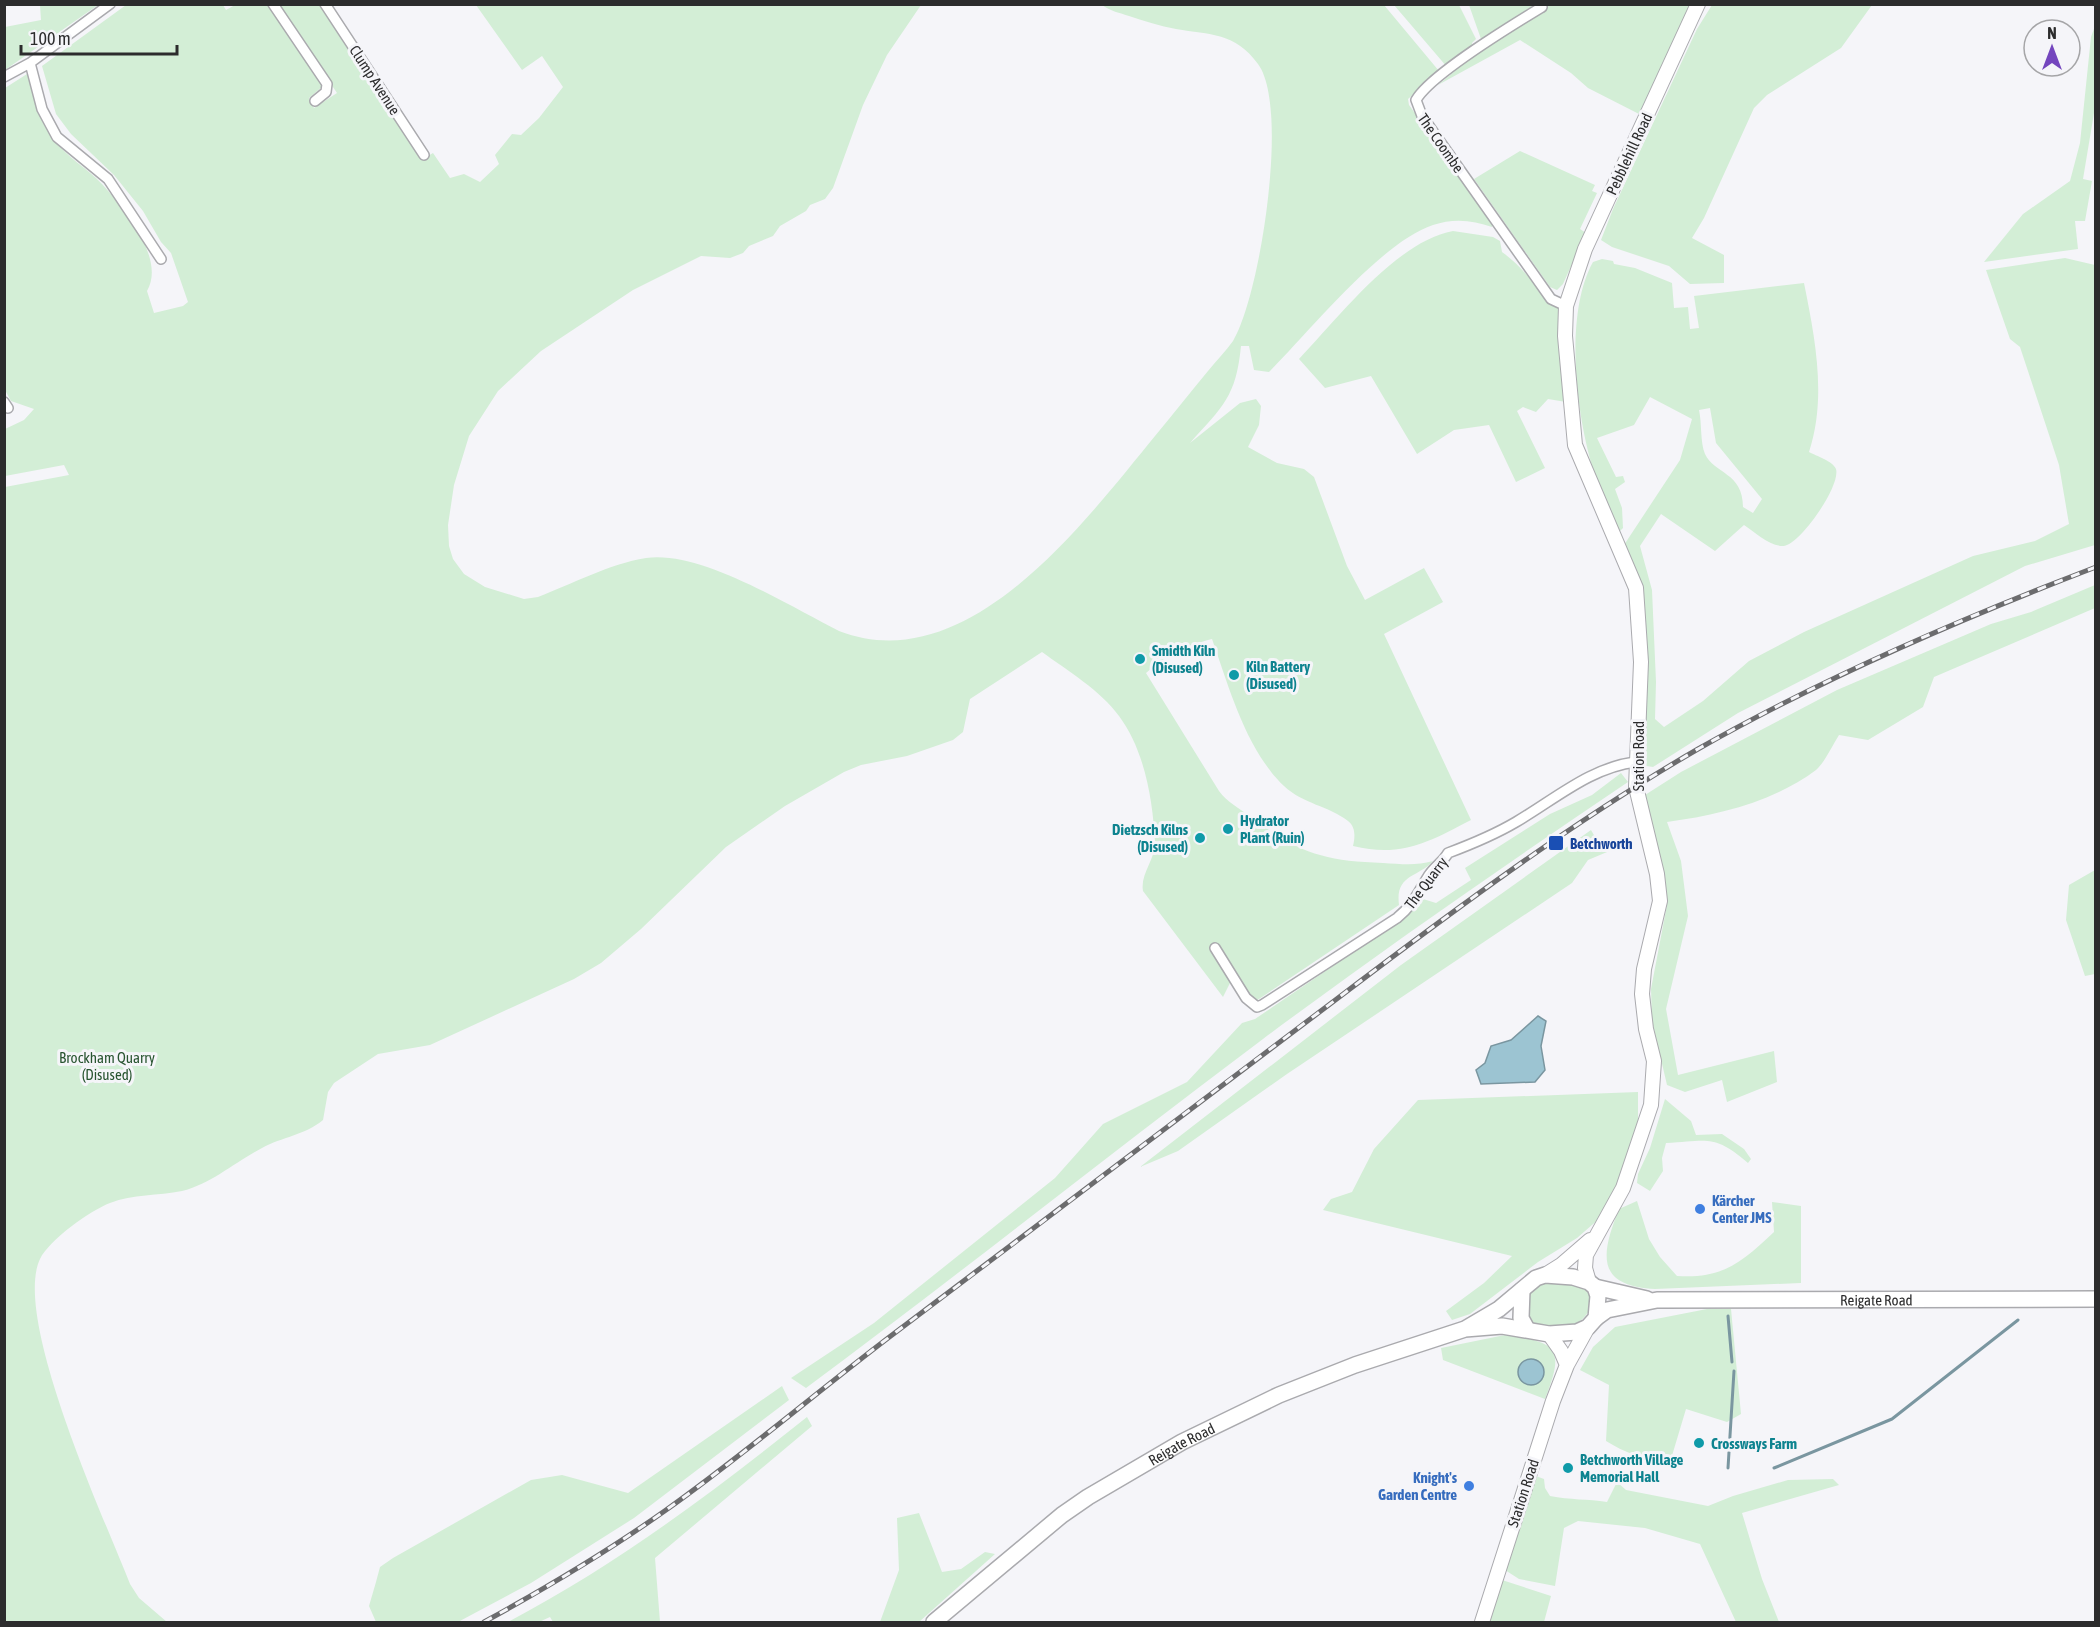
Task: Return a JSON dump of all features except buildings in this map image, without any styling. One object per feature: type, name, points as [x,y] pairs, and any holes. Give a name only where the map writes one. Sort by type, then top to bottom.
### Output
[{"type":"main road","name":"Pebblehill Road","points":[[1566,306],[1583,254],[1698,4]]},
{"type":"main road","name":"Station Road","points":[[1566,306],[1565,336],[1575,445],[1636,588],[1641,662],[1636,762],[1638,803],[1657,874],[1660,901],[1644,969],[1642,994],[1646,1029],[1654,1061],[1651,1105],[1623,1188],[1594,1236],[1586,1255],[1585,1269],[1592,1285]]},
{"type":"main road","name":"Station Road","points":[[1545,1275],[1561,1265],[1594,1236]]},
{"type":"main road","points":[[1545,1275],[1573,1277],[1592,1285],[1598,1296],[1592,1322],[1577,1332],[1549,1334],[1527,1329],[1521,1318],[1522,1290],[1536,1278],[1545,1275]]},
{"type":"main road","name":"Reigate Road","points":[[1592,1285],[1657,1300]]},
{"type":"main road","name":"Reigate Road","points":[[1466,1329],[1499,1309],[1522,1290]]},
{"type":"main road","name":"Reigate Road","points":[[1592,1322],[1607,1310],[1657,1300],[2096,1299]]},
{"type":"main road","name":"Station Road","points":[[1482,1623],[1530,1470],[1567,1365],[1592,1322]]},
{"type":"main road","name":"Reigate Road","points":[[934,1623],[1062,1515],[1088,1497],[1182,1442],[1279,1395],[1355,1365],[1466,1329],[1502,1326],[1527,1329]]},
{"type":"main road","points":[[1549,1334],[1561,1351],[1567,1365]]},
{"type":"street","points":[[4,77],[30,63],[110,4]]},
{"type":"street","points":[[273,4],[327,84],[326,92],[315,101]]},
{"type":"street","name":"Clump Avenue","points":[[325,4],[424,155]]},
{"type":"street","name":"The Coombe","points":[[1542,6],[1501,32],[1445,73],[1416,100],[1422,116],[1551,299],[1566,306]]},
{"type":"street","points":[[30,63],[42,109],[57,136],[108,178],[161,259]]},
{"type":"street","name":"The Quarry","points":[[1215,948],[1246,998],[1257,1006],[1262,1005],[1397,918],[1414,903],[1430,874],[1443,862],[1448,853],[1484,840],[1572,787],[1617,764],[1636,762]]},
{"type":"green space","points":[[40,5],[98,5],[5,70],[5,27],[41,20]]},
{"type":"green space","name":"Brockham Quarry (Disused)","points":[[126,5],[223,5],[226,10],[235,5],[269,5],[321,81],[322,87],[309,98],[314,108],[337,93],[278,5],[319,5],[421,160],[433,153],[450,178],[464,174],[480,182],[499,164],[495,155],[512,134],[521,135],[539,118],[563,87],[542,56],[522,70],[476,5],[921,5],[887,55],[863,105],[833,188],[825,199],[810,205],[806,211],[780,226],[773,236],[749,246],[743,253],[730,258],[701,256],[633,290],[541,351],[498,391],[469,436],[454,485],[448,525],[449,546],[453,559],[464,574],[485,587],[524,599],[538,597],[632,561],[646,558],[668,558],[718,571],[744,582],[839,631],[887,640],[933,634],[977,614],[1019,584],[1058,548],[1094,509],[1230,345],[1243,318],[1253,285],[1261,245],[1268,202],[1271,159],[1271,119],[1267,86],[1258,64],[1231,40],[1211,34],[1158,25],[1115,12],[1102,5],[1384,5],[1439,71],[1408,99],[1409,105],[1493,221],[1492,227],[1470,221],[1448,221],[1433,225],[1413,235],[1369,268],[1269,372],[1254,370],[1249,346],[1241,346],[1236,377],[1226,400],[1190,443],[1240,403],[1256,399],[1261,406],[1259,425],[1248,447],[1277,463],[1304,469],[1314,477],[1347,566],[1365,600],[1424,568],[1443,602],[1384,634],[1471,820],[1414,846],[1386,850],[1353,846],[1354,833],[1351,823],[1291,792],[1259,755],[1240,717],[1212,639],[1185,648],[1161,661],[1146,673],[1219,791],[1234,805],[1283,839],[1312,853],[1362,862],[1421,864],[1433,861],[1404,882],[1399,895],[1399,905],[1256,1001],[1243,987],[1218,944],[1212,948],[1231,981],[1223,997],[1143,891],[1144,879],[1153,855],[1154,827],[1146,777],[1128,730],[1103,698],[1042,652],[970,699],[963,732],[953,740],[907,756],[861,765],[844,772],[785,806],[726,847],[641,929],[601,963],[574,979],[430,1045],[378,1054],[334,1083],[328,1092],[323,1120],[316,1125],[262,1148],[193,1188],[110,1203],[82,1219],[52,1243],[40,1259],[35,1287],[39,1326],[50,1371],[83,1469],[130,1584],[139,1598],[167,1622],[5,1622],[5,487],[69,475],[64,465],[5,476],[5,429],[24,420],[34,409],[11,401],[5,390],[5,88],[27,74],[35,90],[46,125],[55,141],[102,184],[131,220],[147,249],[151,264],[151,278],[147,291],[154,313],[183,306],[188,302],[171,253],[161,242],[143,211],[114,175],[71,134],[56,114],[42,66]]},
{"type":"green space","points":[[1394,5],[1459,5],[1476,39],[1472,43],[1472,49],[1447,67]]},
{"type":"green space","points":[[1469,5],[1534,5],[1481,39]]},
{"type":"green space","points":[[1548,5],[1694,5],[1646,107],[1639,114],[1588,88],[1571,73],[1520,40],[1438,85],[1484,47],[1539,14]]},
{"type":"green space","points":[[1712,5],[1872,5],[1841,48],[1767,95],[1754,108],[1704,218],[1692,238],[1724,255],[1724,283],[1690,284],[1669,266],[1612,247],[1601,240],[1613,209],[1697,29]]},
{"type":"green space","points":[[2095,26],[2095,107],[2083,179],[2092,181],[2085,221],[2075,221],[2078,249],[1984,262],[2023,214],[2070,181],[2080,143],[2091,37]]},
{"type":"green space","points":[[1520,151],[1595,185],[1592,191],[1597,193],[1580,229],[1586,233],[1563,284],[1557,290],[1550,287],[1474,179]]},
{"type":"green space","points":[[1453,231],[1493,237],[1500,241],[1502,252],[1518,265],[1560,309],[1566,402],[1548,399],[1536,412],[1523,407],[1517,411],[1545,468],[1516,482],[1489,425],[1454,430],[1417,454],[1371,376],[1325,388],[1299,359],[1350,303],[1390,265],[1411,249],[1432,238]]},
{"type":"green space","points":[[2065,258],[2095,265],[2095,545],[2025,566],[1738,713],[1653,767],[1640,765],[1645,662],[1624,545],[1680,460],[1692,419],[1650,397],[1634,425],[1597,438],[1616,477],[1623,476],[1625,482],[1615,489],[1622,508],[1623,528],[1619,532],[1593,469],[1578,393],[1576,336],[1578,309],[1584,284],[1593,262],[1602,259],[1613,261],[1614,264],[1635,268],[1672,283],[1674,308],[1688,307],[1690,329],[1699,328],[1694,296],[1804,283],[1815,346],[1818,389],[1814,431],[1809,452],[1828,461],[1836,469],[1832,488],[1818,513],[1800,536],[1784,546],[1768,542],[1744,525],[1715,551],[1661,514],[1640,546],[1652,590],[1656,682],[1655,719],[1664,727],[1703,701],[1749,661],[1804,632],[1973,556],[2035,541],[2069,524],[2059,465],[2020,347],[2010,339],[1986,270]],"holes":[[[1710,408],[1716,443],[1762,499],[1753,513],[1743,507],[1742,495],[1733,480],[1709,461],[1705,454],[1699,410]]]},
{"type":"green space","points":[[2095,585],[2095,608],[1934,677],[1923,707],[1868,740],[1839,735],[1816,770],[1782,791],[1726,811],[1667,822],[1681,861],[1688,916],[1666,1009],[1678,1075],[1774,1051],[1777,1082],[1727,1102],[1722,1080],[1685,1092],[1667,1085],[1652,1021],[1651,989],[1667,905],[1645,795],[1681,772],[1837,690],[1991,624],[2031,612]]},
{"type":"green space","points":[[1621,773],[1628,782],[1444,908],[1308,1006],[1205,1082],[806,1388],[791,1378],[874,1323],[1055,1178],[1103,1124],[1187,1082],[1242,1023],[1255,1019],[1402,919],[1423,899],[1436,903],[1471,880],[1465,868],[1550,814],[1592,795]]},
{"type":"green space","points":[[1591,830],[1599,844],[1614,840],[1619,847],[1588,860],[1572,883],[1287,1074],[1178,1151],[1140,1167],[1401,965]]},
{"type":"green space","points":[[2095,870],[2095,974],[2085,976],[2066,920],[2069,885]]},
{"type":"green space","points":[[1638,1092],[1638,1130],[1614,1191],[1600,1218],[1577,1238],[1538,1262],[1470,1314],[1452,1320],[1446,1311],[1484,1283],[1512,1256],[1323,1210],[1331,1199],[1352,1192],[1374,1149],[1418,1100]]},
{"type":"green space","points":[[1665,1099],[1691,1121],[1696,1135],[1722,1134],[1744,1149],[1751,1159],[1748,1163],[1727,1147],[1710,1141],[1666,1143],[1662,1158],[1663,1171],[1650,1191],[1637,1183],[1638,1174],[1650,1148]]},
{"type":"green space","points":[[1637,1201],[1649,1239],[1660,1257],[1677,1276],[1707,1275],[1731,1266],[1752,1252],[1774,1232],[1772,1202],[1801,1206],[1801,1283],[1655,1289],[1635,1287],[1622,1282],[1612,1274],[1608,1265],[1609,1240],[1619,1209]]},
{"type":"green space","points":[[1545,1282],[1570,1284],[1587,1291],[1592,1296],[1591,1307],[1586,1315],[1570,1327],[1560,1329],[1541,1327],[1533,1322],[1526,1311],[1527,1299],[1534,1289]]},
{"type":"green space","points":[[1707,1309],[1731,1309],[1741,1414],[1727,1422],[1686,1409],[1671,1459],[1637,1456],[1606,1441],[1609,1385],[1580,1370],[1593,1347],[1615,1327]]},
{"type":"green space","points":[[1505,1335],[1536,1341],[1552,1350],[1555,1368],[1545,1399],[1443,1360],[1441,1348]]},
{"type":"green space","points":[[782,1386],[789,1400],[634,1518],[531,1583],[458,1622],[376,1622],[369,1606],[380,1567],[393,1558],[531,1480],[562,1475],[628,1493]]},
{"type":"green space","points":[[807,1417],[812,1426],[655,1558],[660,1622],[553,1622],[550,1617],[539,1622],[508,1622],[587,1577],[662,1527]]},
{"type":"green space","points":[[1533,1475],[1544,1479],[1545,1488],[1550,1496],[1607,1502],[1617,1482],[1626,1490],[1708,1506],[1788,1480],[1833,1479],[1839,1485],[1742,1513],[1762,1579],[1779,1622],[1736,1622],[1700,1544],[1645,1528],[1578,1521],[1564,1528],[1555,1586],[1519,1579],[1505,1570]]},
{"type":"green space","points":[[919,1513],[942,1572],[961,1569],[985,1552],[995,1554],[919,1622],[880,1622],[899,1570],[897,1518]]},
{"type":"green space","points":[[1502,1580],[1551,1596],[1544,1622],[1490,1622]]},
{"type":"water","points":[[1538,1016],[1546,1021],[1541,1046],[1545,1070],[1535,1082],[1481,1084],[1476,1070],[1485,1063],[1491,1046],[1511,1040]]},
{"type":"water","points":[[1531,1359],[1540,1363],[1544,1372],[1540,1381],[1531,1385],[1522,1381],[1518,1372],[1522,1363]]},
{"type":"waterway","points":[[1728,1316],[1732,1362]]},
{"type":"waterway","points":[[1774,1468],[1892,1419],[2018,1320]]},
{"type":"waterway","points":[[1728,1468],[1734,1371]]},
{"type":"railway","points":[[484,1622],[599,1555],[695,1489],[896,1332],[1382,965],[1514,868],[1605,806],[1698,749],[1844,673],[1944,628],[2096,567]]},
{"type":"place","name":"Smidth Kiln (Disused)","points":[[1140,659]]},
{"type":"place","name":"Kiln Battery (Disused)","points":[[1234,675]]},
{"type":"place","name":"Hydrator Plant (Ruin)","points":[[1228,829]]},
{"type":"place","name":"Dietzsch Kilns (Disused)","points":[[1200,838]]},
{"type":"place","name":"Betchworth","points":[[1556,843]]},
{"type":"place","name":"Kärcher Center JMS","points":[[1700,1209]]},
{"type":"place","name":"Crossways Farm","points":[[1699,1443]]},
{"type":"place","name":"Betchworth Village Memorial Hall","points":[[1568,1468]]},
{"type":"place","name":"Knight's Garden Centre","points":[[1469,1486]]}]
